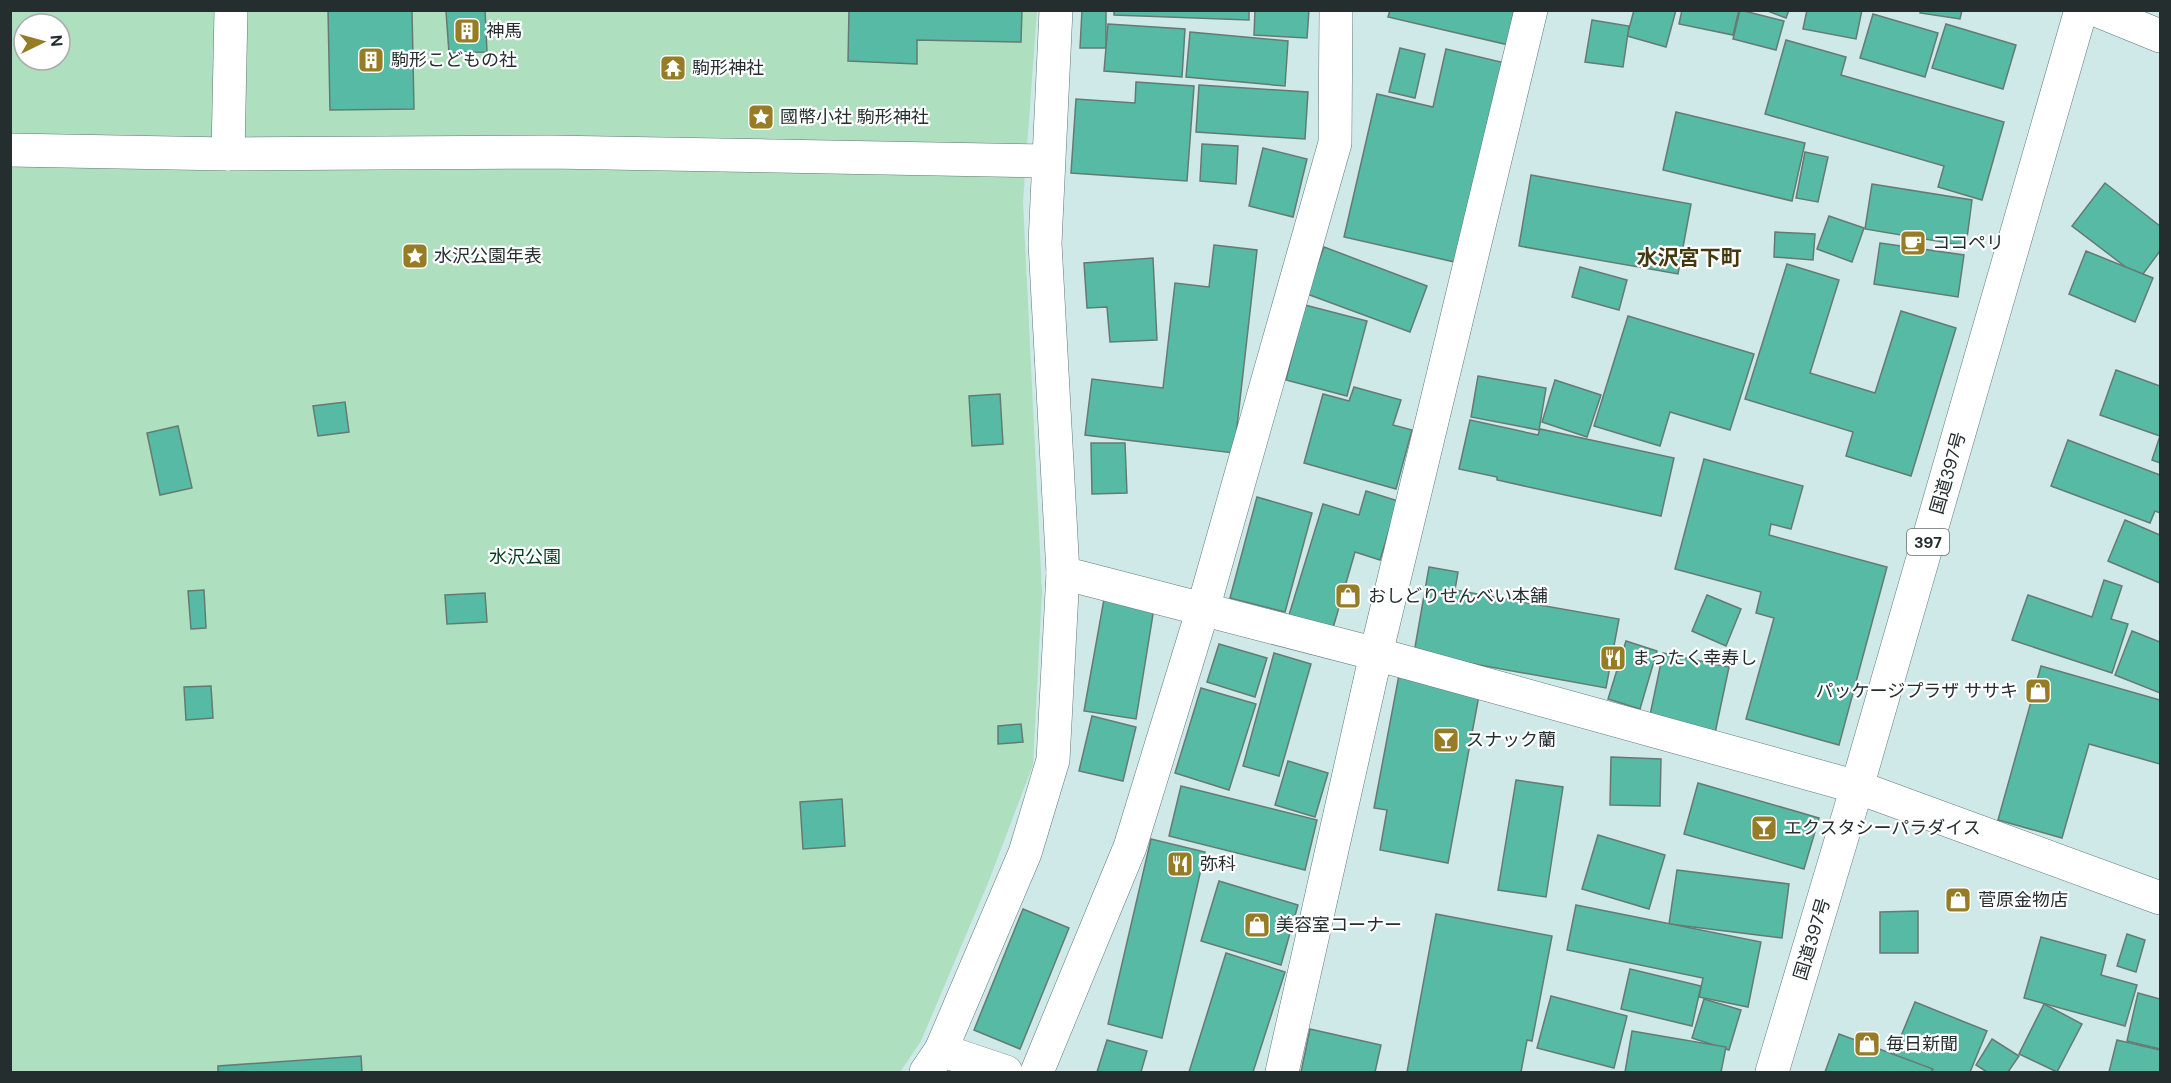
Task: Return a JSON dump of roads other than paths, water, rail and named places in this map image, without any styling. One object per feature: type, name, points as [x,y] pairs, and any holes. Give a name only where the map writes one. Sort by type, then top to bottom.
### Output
[{"type":"main road","points":[[228,154],[231,10]]},
{"type":"main road","points":[[1006,1072],[934,1061],[1025,853],[1053,759],[1063,573],[1045,243],[1056,10]]},
{"type":"main road","points":[[1037,1072],[1130,847],[1203,609],[1335,143],[1336,10]]},
{"type":"main road","points":[[1282,1072],[1376,654],[1531,10]]},
{"type":"main road","name":"国道397号","points":[[1772,1072],[1857,787],[2081,10]]},
{"type":"main road","points":[[2096,10],[2160,36]]},
{"type":"main road","points":[[10,150],[228,154],[550,152],[1048,161]]},
{"type":"main road","points":[[1063,573],[1376,654],[1857,787],[2160,898]]},
{"type":"place","name":"神馬","points":[[467,31]]},
{"type":"place","name":"駒形こどもの社","points":[[371,60]]},
{"type":"place","name":"駒形神社","points":[[673,68]]},
{"type":"place","name":"國幣小社 駒形神社","points":[[761,117]]},
{"type":"place","name":"ココペリ","points":[[1913,243]]},
{"type":"place","name":"水沢公園年表","points":[[415,256]]},
{"type":"place","name":"おしどりせんべい本舗","points":[[1348,596]]},
{"type":"place","name":"まったく幸寿し","points":[[1613,658]]},
{"type":"place","name":"パッケージプラザ ササキ","points":[[2038,691]]},
{"type":"place","name":"スナック蘭","points":[[1446,740]]},
{"type":"place","name":"エクスタシーパラダイス","points":[[1764,828]]},
{"type":"place","name":"弥科","points":[[1180,864]]},
{"type":"place","name":"菅原金物店","points":[[1958,900]]},
{"type":"place","name":"美容室コーナー","points":[[1257,925]]},
{"type":"place","name":"毎日新聞","points":[[1867,1044]]},
{"type":"district","name":"水沢宮下町","points":[[1689,258]]},
{"type":"park label","name":"水沢公園","points":[[525,557]]}]
